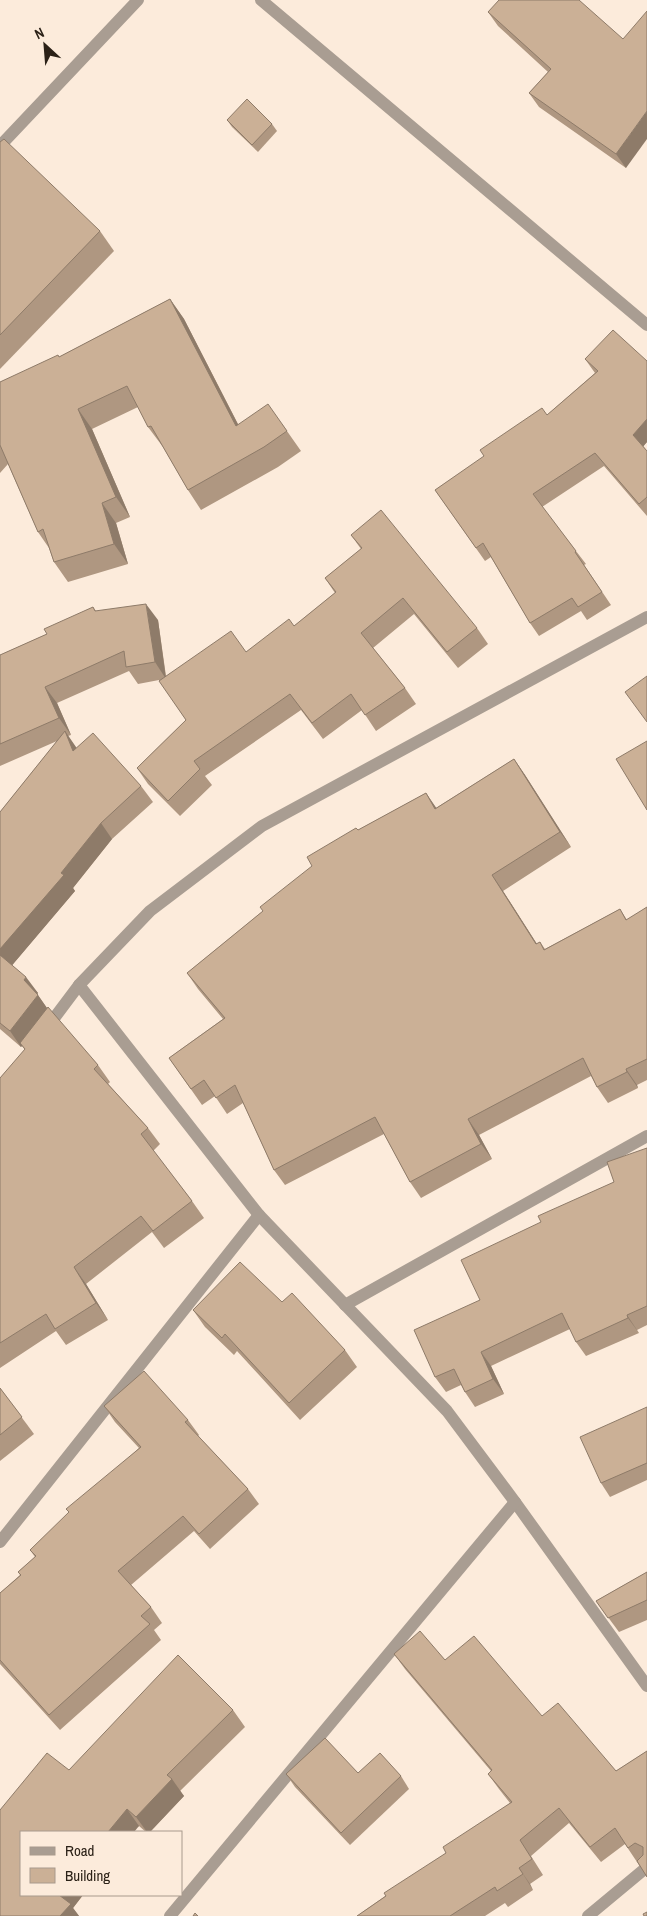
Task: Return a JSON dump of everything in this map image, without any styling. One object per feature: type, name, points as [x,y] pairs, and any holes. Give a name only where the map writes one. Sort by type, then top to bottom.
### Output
[{"type":"street","points":[[0,146],[138,0]]},
{"type":"street","points":[[262,0],[647,325]]},
{"type":"street","points":[[39,1038],[79,985],[150,912],[262,826],[647,616]]},
{"type":"street","points":[[79,985],[259,1215],[447,1411],[647,1686]]},
{"type":"street","points":[[345,1305],[647,1136]]},
{"type":"street","points":[[0,1542],[259,1215]]},
{"type":"street","points":[[170,1916],[515,1502]]},
{"type":"street","points":[[588,1916],[647,1867]]},
{"type":"building","points":[[499,0],[579,0],[623,39],[647,11],[647,111],[616,154],[529,93],[551,69],[488,12]]},
{"type":"building","points":[[247,99],[272,124],[252,145],[227,120]]},
{"type":"building","points":[[4,139],[100,231],[0,335],[0,142]]},
{"type":"building","points":[[170,299],[236,426],[268,404],[287,431],[264,447],[188,490],[151,426],[148,427],[127,386],[78,409],[116,497],[102,503],[114,544],[54,562],[43,529],[38,532],[0,445],[0,382],[58,355],[59,357]]},
{"type":"building","points":[[613,330],[647,361],[647,419],[633,435],[647,451],[647,497],[639,504],[595,453],[533,494],[576,551],[602,592],[578,607],[572,598],[530,623],[483,543],[476,548],[435,490],[484,456],[480,450],[542,408],[547,415],[598,371],[585,359]]},
{"type":"building","points":[[381,510],[477,628],[447,652],[403,598],[361,633],[405,688],[365,715],[351,694],[312,723],[290,694],[194,761],[200,769],[168,801],[137,768],[186,720],[159,681],[231,631],[246,652],[289,619],[294,626],[336,592],[325,578],[362,548],[351,535]]},
{"type":"building","points":[[146,604],[155,662],[126,667],[124,651],[45,687],[59,718],[0,744],[0,655],[47,634],[44,629],[93,607],[95,611]]},
{"type":"building","points":[[647,676],[647,722],[625,692]]},
{"type":"building","points":[[65,731],[73,751],[93,733],[141,786],[101,823],[61,873],[64,875],[0,949],[0,812]]},
{"type":"building","points":[[647,741],[647,810],[616,759]]},
{"type":"building","points":[[514,759],[560,832],[492,875],[536,944],[540,942],[544,950],[620,909],[626,920],[647,907],[647,1059],[626,1069],[627,1072],[597,1087],[583,1058],[468,1119],[481,1144],[410,1182],[375,1117],[274,1170],[235,1085],[216,1098],[204,1080],[191,1089],[169,1058],[225,1018],[187,973],[263,911],[260,907],[312,866],[307,857],[356,828],[358,830],[426,793],[435,809]]},
{"type":"building","points":[[0,955],[26,977],[24,980],[38,995],[10,1031],[0,1023]]},
{"type":"building","points":[[48,1007],[98,1065],[94,1069],[148,1128],[141,1134],[192,1201],[153,1231],[141,1216],[74,1267],[96,1303],[55,1329],[46,1314],[0,1343],[0,1078],[25,1049],[20,1043]]},
{"type":"building","points":[[647,1148],[647,1306],[627,1315],[628,1318],[576,1342],[562,1313],[481,1352],[493,1379],[465,1392],[454,1369],[435,1377],[414,1330],[480,1300],[461,1260],[541,1222],[538,1216],[614,1182],[607,1162]]},
{"type":"building","points":[[240,1262],[282,1302],[292,1293],[345,1350],[289,1403],[225,1334],[222,1338],[193,1310]]},
{"type":"building","points":[[144,1371],[188,1420],[185,1422],[248,1489],[199,1534],[183,1516],[118,1571],[151,1607],[141,1616],[150,1624],[49,1715],[0,1660],[0,1593],[21,1575],[18,1572],[36,1556],[30,1550],[69,1512],[66,1509],[141,1447],[104,1406]]},
{"type":"building","points":[[0,1388],[22,1417],[0,1435]]},
{"type":"building","points":[[647,1407],[647,1463],[601,1483],[580,1437]]},
{"type":"building","points":[[647,1572],[647,1600],[608,1618],[596,1601]]},
{"type":"building","points":[[420,1631],[445,1660],[474,1636],[542,1716],[558,1703],[616,1771],[647,1751],[647,1877],[637,1861],[643,1855],[643,1847],[635,1843],[628,1848],[615,1828],[590,1847],[559,1808],[520,1840],[532,1859],[519,1868],[523,1874],[497,1891],[495,1887],[450,1916],[357,1916],[386,1896],[384,1893],[446,1853],[443,1847],[512,1802],[488,1774],[492,1770],[394,1654]]},
{"type":"building","points":[[178,1655],[233,1710],[167,1775],[172,1779],[136,1817],[127,1809],[109,1831],[20,1831],[20,1896],[60,1896],[71,1904],[60,1916],[0,1916],[0,1810],[47,1753],[69,1770]]},
{"type":"building","points":[[325,1738],[358,1773],[380,1753],[401,1776],[341,1833],[286,1774]]}]
